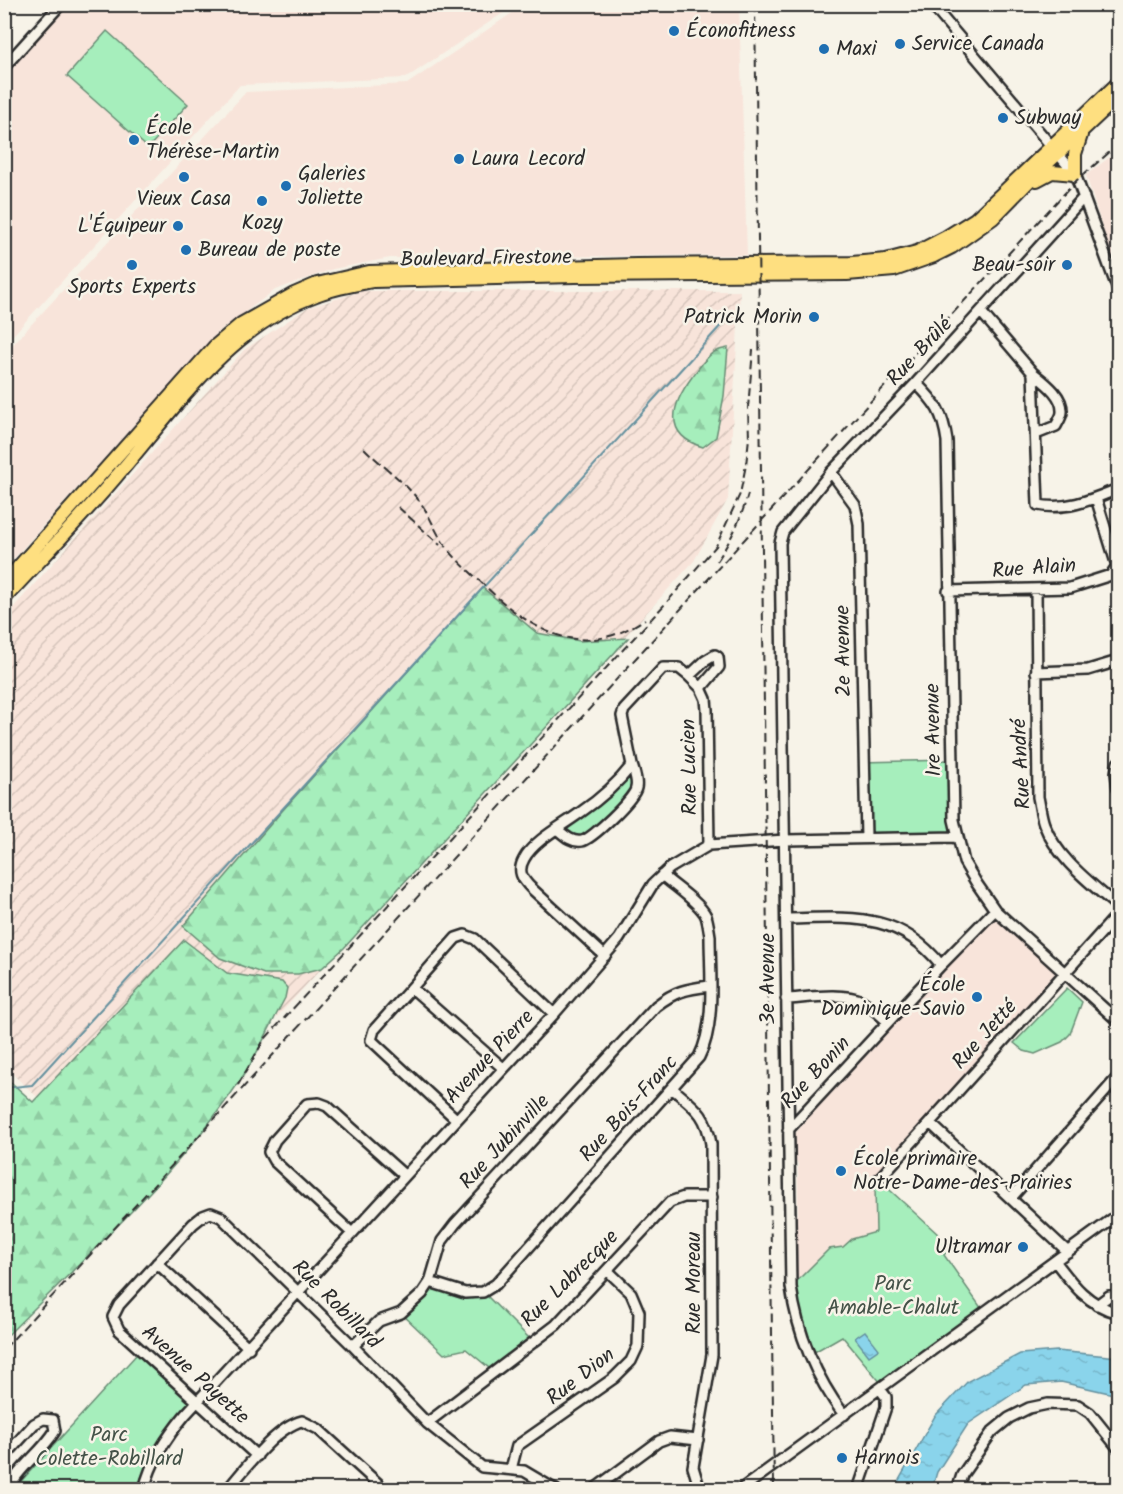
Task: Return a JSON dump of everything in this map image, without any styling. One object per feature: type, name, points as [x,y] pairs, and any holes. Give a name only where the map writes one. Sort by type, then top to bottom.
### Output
[{"type":"main road","points":[[1054,150],[1119,83]]},
{"type":"main road","points":[[1054,150],[1083,130],[1119,97]]},
{"type":"main road","points":[[1010,201],[1046,173],[1057,171],[1075,174],[1076,148],[1083,130]]},
{"type":"main road","name":"Boulevard Firestone","points":[[4,599],[114,479],[218,358],[252,329],[314,296],[341,287],[373,281],[871,273],[894,270],[952,248],[993,218],[1054,150]]},
{"type":"main road","name":"Boulevard Firestone","points":[[4,583],[215,346],[240,324],[272,305],[317,284],[369,272],[636,265],[852,263],[886,260],[917,252],[975,219],[1054,150]]},
{"type":"street","points":[[4,66],[61,4]]},
{"type":"street","points":[[931,4],[1075,174],[1116,277],[1119,290]]},
{"type":"street","name":"Rue Brûlé","points":[[783,532],[831,471],[916,383],[1084,197]]},
{"type":"street","points":[[981,312],[1033,373],[1048,384],[1058,397],[1062,412],[1056,426],[1036,434]]},
{"type":"street","points":[[1033,373],[1038,505],[1051,508],[1074,505],[1119,489]]},
{"type":"street","name":"1re Avenue","points":[[916,383],[938,409],[945,426],[947,441],[954,820],[964,862],[995,910],[1119,1021]]},
{"type":"street","name":"2e Avenue","points":[[831,471],[855,505],[860,524],[866,838]]},
{"type":"street","name":"Rue Alain","points":[[948,591],[1070,588],[1111,576],[1117,566],[1095,498]]},
{"type":"street","name":"3e Avenue","points":[[783,532],[780,543],[792,1297],[809,1355],[829,1394],[844,1415]]},
{"type":"street","name":"Rue André","points":[[1036,590],[1038,797],[1044,824],[1056,846],[1080,874],[1119,907]]},
{"type":"street","name":"Rue Lucien","points":[[701,688],[719,667],[718,657],[715,655],[689,676],[701,688],[706,699],[709,845]]},
{"type":"street","points":[[1036,672],[1088,670],[1119,660]]},
{"type":"street","points":[[557,829],[571,840],[578,842],[591,837],[634,795],[636,783],[622,721],[624,710],[663,668],[679,668],[689,676]]},
{"type":"street","points":[[1119,763],[1116,773],[1119,788]]},
{"type":"street","points":[[605,956],[523,880],[520,871],[524,858],[543,839],[601,797],[625,775],[632,765]]},
{"type":"street","name":"Avenue Pierre","points":[[144,1490],[156,1457],[171,1432],[197,1401],[249,1348],[554,1014],[628,927],[646,894],[662,875],[679,861],[709,845],[784,840],[957,837]]},
{"type":"street","name":"Rue Bois-Franc","points":[[430,1282],[465,1293],[483,1292],[496,1284],[673,1089],[699,1057],[707,1043],[710,1025],[710,936],[705,916],[662,875]]},
{"type":"street","name":"Rue Bonin","points":[[788,1130],[941,964],[995,910]]},
{"type":"street","name":"Rue Jetté","points":[[878,1180],[1119,914]]},
{"type":"street","points":[[786,919],[857,918],[874,920],[903,932],[932,954],[941,964]]},
{"type":"street","points":[[456,1119],[371,1040],[374,1030],[456,938],[465,935],[475,939],[554,1014]]},
{"type":"street","name":"Rue Jubinville","points":[[353,1346],[379,1321],[401,1313],[415,1302],[430,1282],[442,1241],[454,1224],[648,1015],[676,992],[710,986]]},
{"type":"street","points":[[412,988],[503,1068]]},
{"type":"street","points":[[786,999],[831,997],[855,999],[868,1005],[888,1022]]},
{"type":"street","points":[[1011,1198],[1119,1077]]},
{"type":"street","name":"Rue Moreau","points":[[673,1089],[699,1111],[708,1125],[711,1144],[712,1355],[693,1467],[700,1490]]},
{"type":"street","points":[[352,1233],[274,1161],[269,1152],[275,1140],[307,1104],[319,1102],[327,1106],[405,1175]]},
{"type":"street","points":[[930,1123],[1068,1252]]},
{"type":"street","name":"Rue Labrecque","points":[[427,1423],[556,1325],[670,1202],[684,1197],[712,1197]]},
{"type":"street","name":"Rue Robillard","points":[[113,1317],[119,1305],[193,1224],[203,1216],[212,1214],[220,1217],[353,1346],[427,1423],[482,1467],[524,1471],[556,1490]]},
{"type":"street","points":[[740,1490],[1119,1215]]},
{"type":"street","points":[[1055,1261],[1074,1286],[1097,1305],[1119,1313]]},
{"type":"street","points":[[157,1263],[249,1348]]},
{"type":"street","name":"Rue Dion","points":[[511,1469],[517,1446],[614,1378],[631,1361],[638,1346],[639,1312],[631,1293],[608,1271]]},
{"type":"street","points":[[1097,1305],[1109,1296],[1119,1296]]},
{"type":"street","name":"Avenue Payette","points":[[113,1317],[119,1330],[257,1456]]},
{"type":"street","points":[[858,1490],[886,1407],[886,1397],[880,1389]]},
{"type":"street","points":[[957,1490],[962,1475],[992,1432],[1009,1418],[1029,1408],[1048,1404],[1078,1405],[1090,1413],[1119,1448]]},
{"type":"street","points":[[4,1458],[34,1424],[43,1419],[53,1420],[55,1431],[50,1440],[13,1480],[7,1490]]},
{"type":"street","points":[[227,1490],[290,1424],[302,1421],[318,1429],[385,1490]]},
{"type":"street","points":[[593,1490],[659,1441],[670,1437],[698,1440]]},
{"type":"shaded area","name":"École Thérèse-Martin","points":[[64,5],[515,5],[406,78],[240,85],[5,344],[5,70]]},
{"type":"shaded area","points":[[524,5],[739,5],[747,255],[390,258],[333,269],[275,290],[218,332],[5,568],[5,353],[246,92],[407,84]]},
{"type":"shaded area","points":[[1118,151],[1118,278],[1086,175]]},
{"type":"shaded area","points":[[362,291],[740,291],[728,499],[694,561],[127,1181],[5,1067],[5,617],[244,350],[307,308]]},
{"type":"shaded area","points":[[995,910],[1065,973],[875,1187],[876,1232],[852,1239],[843,1247],[829,1249],[794,1284],[794,1221],[798,1214],[798,1164],[794,1156],[794,1135],[863,1054]]},
{"type":"green space","points":[[107,31],[188,104],[148,148],[67,76]]},
{"type":"green space","points":[[728,348],[724,396],[716,437],[703,447],[690,442],[681,435],[676,427],[676,408],[685,387],[705,360],[714,352]]},
{"type":"green space","points":[[483,588],[537,633],[580,641],[628,638],[344,948],[322,968],[298,974],[264,974],[220,958],[183,926],[282,811]]},
{"type":"green space","points":[[953,760],[957,837],[866,838],[860,762]]},
{"type":"green space","points":[[632,765],[636,789],[628,801],[578,842],[557,829]]},
{"type":"green space","points":[[184,940],[227,973],[282,982],[287,988],[285,998],[246,1072],[186,1151],[128,1216],[5,1338],[5,1077],[33,1102]]},
{"type":"green space","points":[[1067,988],[1082,1002],[1070,1034],[1062,1042],[1035,1054],[1024,1051],[1014,1043]]},
{"type":"green space","name":"Parc Amable-Chalut","points":[[880,1181],[951,1246],[944,1255],[984,1312],[881,1383],[842,1336],[809,1355],[791,1287],[829,1249],[843,1247],[852,1239],[876,1232],[875,1187]]},
{"type":"green space","points":[[430,1282],[483,1292],[534,1343],[494,1372],[466,1349],[444,1354],[401,1313]]},
{"type":"green space","name":"Parc Colette-Robillard","points":[[137,1354],[190,1402],[152,1454],[138,1489],[13,1490]]},
{"type":"water","points":[[865,1331],[879,1349],[869,1356],[855,1338]]},
{"type":"water","points":[[1057,1351],[1118,1357],[1118,1395],[1061,1382],[1026,1385],[968,1424],[937,1472],[932,1489],[894,1489],[935,1416],[968,1381],[1020,1354]]},
{"type":"waterway","points":[[4,1088],[32,1085],[724,322]]},
{"type":"railway","points":[[755,4],[774,1490]]},
{"type":"railway","points":[[4,1349],[872,400],[1077,180],[1118,145]]},
{"type":"railway","points":[[238,1085],[264,1040],[716,546],[740,494],[746,465],[753,350]]},
{"type":"railway","points":[[364,448],[424,507],[441,540],[458,561],[501,601],[538,627],[558,635],[578,639],[599,638],[622,632],[645,619]]},
{"type":"railway","points":[[717,561],[735,529],[748,494]]},
{"type":"railway","points":[[398,507],[440,545]]},
{"type":"place","name":"Éconofitness","points":[[674,31]]},
{"type":"place","name":"Service Canada","points":[[900,44]]},
{"type":"place","name":"Maxi","points":[[824,49]]},
{"type":"place","name":"Subway","points":[[1003,118]]},
{"type":"place","name":"École Thérèse-Martin","points":[[134,140]]},
{"type":"place","name":"Laura Lecord","points":[[459,159]]},
{"type":"place","name":"Vieux Casa","points":[[184,177]]},
{"type":"place","name":"Galeries Joliette","points":[[286,186]]},
{"type":"place","name":"Kozy","points":[[262,201]]},
{"type":"place","name":"L'Équipeur","points":[[178,226]]},
{"type":"place","name":"Bureau de poste","points":[[186,250]]},
{"type":"place","name":"Sports Experts","points":[[132,265]]},
{"type":"place","name":"Beau-soir","points":[[1067,265]]},
{"type":"place","name":"Patrick Morin","points":[[814,317]]},
{"type":"place","name":"École Dominique-Savio","points":[[977,997]]},
{"type":"place","name":"École primaire Notre-Dame-des-Prairies","points":[[841,1171]]},
{"type":"place","name":"Ultramar","points":[[1023,1247]]},
{"type":"place","name":"Harnois","points":[[842,1458]]}]
